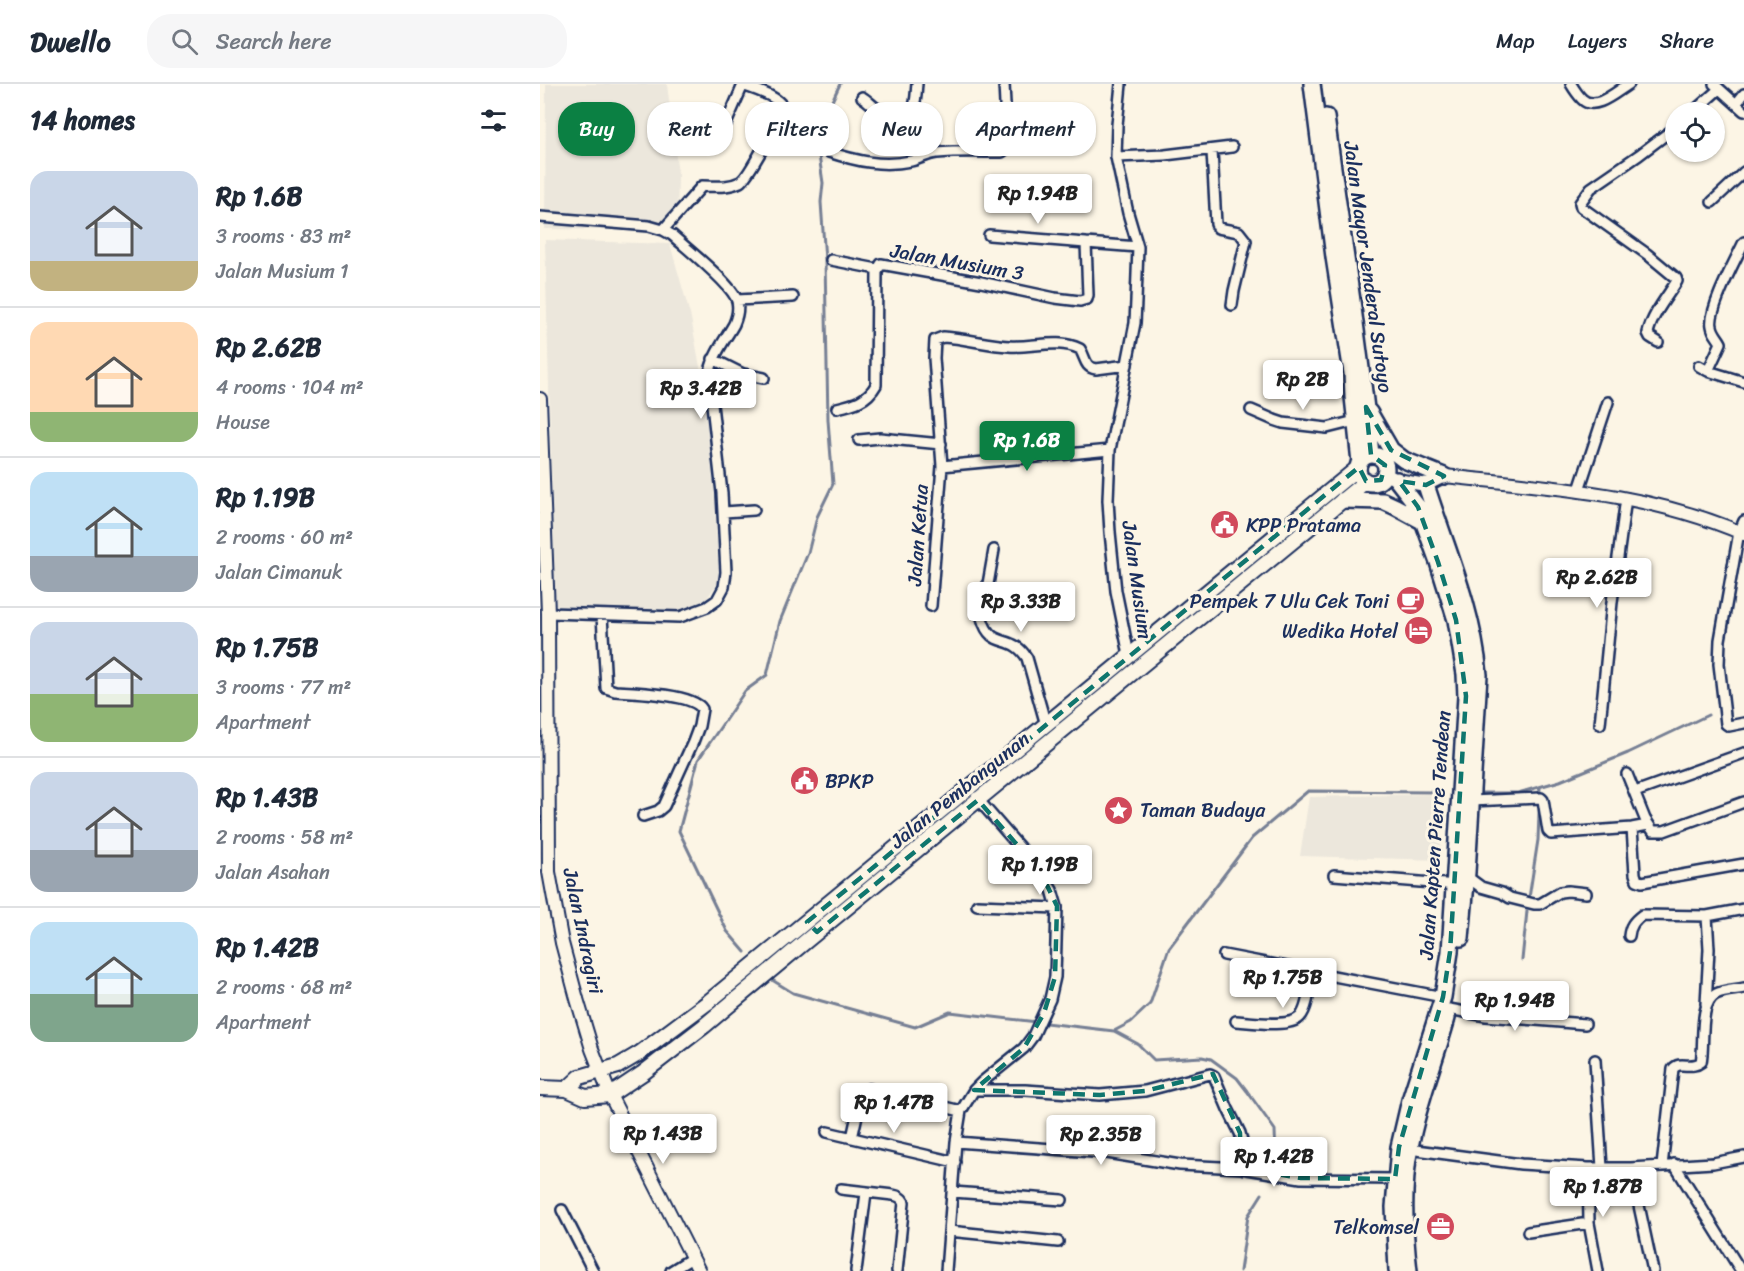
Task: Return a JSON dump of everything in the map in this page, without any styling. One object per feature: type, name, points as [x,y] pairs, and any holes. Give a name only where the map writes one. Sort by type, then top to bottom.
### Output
[{"type":"main road","name":"Jalan Mayor Jenderal Sutoyo","points":[[1312,84],[1352,373],[1355,421],[1364,461]]},
{"type":"main road","name":"Jalan Mayor Jenderal Sutoyo","points":[[1322,84],[1366,406],[1364,461]]},
{"type":"main road","points":[[1366,406],[1391,450],[1404,460],[1444,476]]},
{"type":"main road","points":[[1379,457],[1391,477],[1376,482],[1366,481],[1360,475],[1364,461],[1379,457]]},
{"type":"main road","name":"Jalan Pembangunan","points":[[610,1095],[624,1087],[704,1026],[968,789],[1364,461]]},
{"type":"main road","name":"Jalan Kapten Pierre Tendean","points":[[1391,477],[1418,507],[1438,562],[1456,620],[1465,674],[1466,696],[1459,960],[1409,1149],[1404,1188],[1409,1271]]},
{"type":"main road","name":"Jalan Pembangunan","points":[[567,1089],[580,1077],[618,1066],[648,1048],[812,927],[978,800],[1366,481]]},
{"type":"main road","name":"Jalan Kapten Pierre Tendean","points":[[1426,485],[1469,615],[1479,675],[1471,801],[1462,882]]},
{"type":"main road","points":[[1343,500],[1383,501],[1422,521]]},
{"type":"main road","points":[[1129,655],[1135,672]]},
{"type":"main road","name":"Jalan Kapten Pierre Tendean","points":[[1397,1271],[1394,1207],[1399,1147],[1405,1119],[1446,1003]]},
{"type":"main road","points":[[540,1088],[567,1089],[585,1097],[610,1095]]},
{"type":"street","points":[[915,102],[916,84]]},
{"type":"street","points":[[943,153],[1002,152],[1006,149],[1004,84]]},
{"type":"street","name":"Jalan Musium","points":[[1121,84],[1116,125],[1116,157],[1138,247],[1135,323],[1108,470],[1110,532],[1116,591],[1129,655]]},
{"type":"street","points":[[1570,84],[1587,103],[1597,103],[1629,84]]},
{"type":"street","points":[[663,230],[702,186],[730,186],[742,181],[783,107],[773,98],[743,85],[733,108]]},
{"type":"street","points":[[1702,102],[1717,86],[1744,111]]},
{"type":"street","points":[[1736,104],[1744,94]]},
{"type":"street","points":[[862,97],[870,102]]},
{"type":"street","points":[[1658,342],[1648,333],[1650,325],[1677,281],[1676,278],[1647,254],[1581,207],[1580,203],[1591,188],[1665,135]]},
{"type":"street","points":[[1116,157],[1212,151],[1232,147]]},
{"type":"street","points":[[1212,151],[1218,228],[1239,232],[1246,240],[1232,305]]},
{"type":"street","points":[[843,156],[867,163],[882,164],[912,161],[924,156]]},
{"type":"street","points":[[1712,202],[1744,172]]},
{"type":"street","points":[[540,217],[649,226],[663,230],[724,284],[737,300],[738,312],[735,322],[713,359],[709,378],[724,512],[726,572],[724,587],[717,600],[702,610],[680,617],[548,614]]},
{"type":"street","points":[[989,235],[1138,247]]},
{"type":"street","points":[[1708,371],[1721,343],[1711,325],[1712,316],[1744,242]]},
{"type":"street","name":"Jalan Musium 3","points":[[837,408],[866,398],[876,385],[877,269],[882,264],[1080,301],[1085,300],[1088,295],[1086,243]]},
{"type":"street","points":[[831,261],[877,269]]},
{"type":"street","points":[[737,300],[793,297]]},
{"type":"street","name":"Jalan Ketua","points":[[931,606],[942,466],[934,340],[953,337],[1024,347],[1048,344],[1072,345],[1080,349],[1087,366],[1091,369],[1127,365]]},
{"type":"street","points":[[713,359],[743,374],[764,378]]},
{"type":"street","points":[[1698,366],[1744,382]]},
{"type":"street","name":"Jalan Indragiri","points":[[540,399],[548,614],[544,677],[549,872],[562,943],[601,1072],[610,1095],[699,1271]]},
{"type":"street","points":[[1579,490],[1608,402]]},
{"type":"street","points":[[1251,410],[1283,423],[1327,428],[1355,421]]},
{"type":"street","points":[[859,440],[880,438],[941,444]]},
{"type":"street","points":[[942,466],[1110,450]]},
{"type":"street","points":[[1391,477],[1426,485],[1444,476],[1579,490],[1626,498],[1742,529],[1720,640],[1719,664],[1728,726],[1744,723]]},
{"type":"street","points":[[1600,724],[1610,621],[1626,498]]},
{"type":"street","points":[[724,512],[754,510]]},
{"type":"street","points":[[994,550],[982,618],[985,629],[994,638],[1018,646],[1027,658],[1046,725]]},
{"type":"street","points":[[602,615],[606,688],[615,691],[675,697],[696,703],[702,709],[693,742],[664,806],[658,811],[643,816]]},
{"type":"street","points":[[1635,792],[1744,753]]},
{"type":"street","points":[[1627,774],[1648,825],[1653,831],[1664,831],[1744,802]]},
{"type":"street","points":[[946,1271],[956,1142],[961,1111],[974,1090],[1024,1048],[1034,1036],[1053,988],[1055,977],[1057,908],[1052,890],[1040,871],[968,789]]},
{"type":"street","points":[[1471,801],[1540,798],[1543,800],[1548,831],[1551,834],[1648,825]]},
{"type":"street","points":[[1632,828],[1635,874],[1637,880],[1642,882],[1744,864]]},
{"type":"street","points":[[1334,875],[1462,882],[1534,904],[1540,904],[1560,892],[1586,893]]},
{"type":"street","points":[[976,905],[1057,908]]},
{"type":"street","points":[[1629,936],[1629,929],[1642,915],[1707,916],[1744,909]]},
{"type":"street","points":[[1662,1166],[1673,1069],[1679,1064],[1690,1066],[1701,1062],[1707,1004],[1709,949],[1707,916]]},
{"type":"street","points":[[1224,955],[1312,972],[1446,1003],[1495,1017],[1585,1024]]},
{"type":"street","points":[[1236,1021],[1293,1022],[1304,1011],[1312,972]]},
{"type":"street","points":[[1707,1004],[1713,995],[1744,988]]},
{"type":"street","points":[[1595,1060],[1602,1168]]},
{"type":"street","points":[[974,1090],[1025,1090],[1100,1095],[1145,1091],[1210,1074],[1214,1076],[1240,1133],[1243,1145],[1241,1168]]},
{"type":"street","points":[[852,1138],[861,1097],[868,1089],[961,1111]]},
{"type":"street","points":[[827,1132],[955,1162]]},
{"type":"street","points":[[956,1142],[1107,1153],[1180,1165],[1241,1168],[1301,1178],[1395,1179]]},
{"type":"street","points":[[1409,1149],[1521,1164],[1588,1168],[1662,1166],[1744,1157]]},
{"type":"street","points":[[1674,1164],[1741,1271]]},
{"type":"street","points":[[1588,1168],[1589,1223],[1598,1271]]},
{"type":"street","points":[[1631,1168],[1653,1271]]},
{"type":"street","points":[[841,1190],[899,1196],[904,1202],[897,1271]]},
{"type":"street","points":[[953,1192],[1062,1200]]},
{"type":"street","points":[[856,1271],[866,1193]]},
{"type":"street","points":[[562,1210],[593,1271]]},
{"type":"street","points":[[1528,1232],[1589,1223]]},
{"type":"street","points":[[949,1232],[1058,1242]]},
{"type":"street","points":[[671,1271],[692,1258]]},
{"type":"highlighted area","points":[[1366,407],[1391,450],[1444,476],[1426,485],[1399,481],[1418,507],[1438,562],[1456,620],[1466,696],[1450,952],[1443,997],[1399,1147],[1395,1179],[1301,1178],[1241,1168],[1240,1133],[1213,1074],[1145,1091],[1100,1095],[974,1090],[1024,1048],[1044,1013],[1055,977],[1057,906],[1040,871],[978,800],[817,932],[807,922],[1359,467],[1366,481],[1381,480],[1385,465],[1371,455]]},
{"type":"shaded area","points":[[546,84],[667,84],[669,102],[647,102],[647,156],[676,156],[678,174],[677,231],[545,229]]},
{"type":"shaded area","points":[[545,240],[670,244],[691,318],[711,427],[719,581],[695,615],[555,611]]},
{"type":"shaded area","points":[[1442,794],[1441,860],[1300,856],[1309,797]]},
{"type":"waterway","points":[[745,952],[727,931],[679,831],[698,760],[745,691],[767,675],[780,621],[808,553],[817,517],[833,484],[828,420],[825,260],[821,202],[823,183],[816,135],[840,84]]},
{"type":"waterway","points":[[1477,793],[1518,793],[1560,781],[1628,753],[1708,715]]},
{"type":"waterway","points":[[1529,898],[1538,840],[1540,787]]},
{"type":"waterway","points":[[769,978],[793,993],[915,1027],[950,1012],[1114,1031],[1131,1022],[1150,1004],[1169,948],[1252,838],[1308,791],[1435,792]]},
{"type":"waterway","points":[[1522,960],[1527,911]]},
{"type":"waterway","points":[[1114,1031],[1138,1044],[1154,1060],[1202,1057],[1211,1059],[1237,1078],[1275,1130],[1276,1162]]},
{"type":"waterway","points":[[1240,1271],[1248,1216],[1262,1194]]},
{"type":"place","name":"KPP Pratama","points":[[1225,525]]},
{"type":"place","name":"Pempek 7 Ulu Cek Toni","points":[[1410,601]]},
{"type":"place","name":"Wedika Hotel","points":[[1419,631]]},
{"type":"place","name":"BPKP","points":[[804,781]]},
{"type":"place","name":"Taman Budaya","points":[[1119,810]]},
{"type":"place","name":"Telkomsel","points":[[1440,1227]]}]
